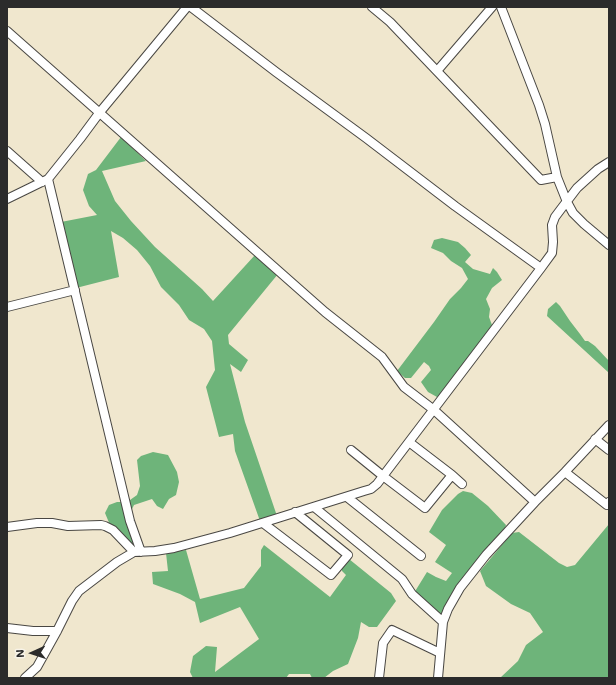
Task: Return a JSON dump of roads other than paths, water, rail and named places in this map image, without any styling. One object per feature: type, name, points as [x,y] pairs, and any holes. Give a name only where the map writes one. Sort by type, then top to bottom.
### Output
[{"type":"street","points":[[7,199],[45,181],[187,7]]},
{"type":"street","points":[[192,7],[455,206],[542,268]]},
{"type":"street","points":[[372,7],[390,22],[541,180],[558,180],[570,189],[577,188]]},
{"type":"street","points":[[436,71],[492,7]]},
{"type":"street","points":[[501,7],[541,111],[558,180],[567,202],[573,213],[609,246]]},
{"type":"street","points":[[7,31],[325,312],[382,358],[404,387],[434,410],[535,502]]},
{"type":"street","points":[[7,151],[45,181],[75,290],[138,552]]},
{"type":"street","points":[[26,678],[37,667],[72,601],[79,591],[117,562],[138,552],[174,548],[263,523],[371,489],[377,484],[552,253],[552,225],[555,217],[577,188],[598,169],[609,162]]},
{"type":"street","points":[[7,306],[75,290]]},
{"type":"street","points":[[438,678],[443,622],[448,608],[460,588],[486,556],[535,502],[566,472],[609,425]]},
{"type":"street","points":[[595,439],[609,450]]},
{"type":"street","points":[[410,442],[462,484]]},
{"type":"street","points":[[351,450],[425,508],[452,475]]},
{"type":"street","points":[[566,472],[606,505],[609,502]]},
{"type":"street","points":[[347,497],[421,556]]},
{"type":"street","points":[[314,507],[402,579],[412,594],[443,622]]},
{"type":"street","points":[[263,523],[331,575],[348,555],[295,512]]},
{"type":"street","points":[[7,527],[37,523],[52,523],[68,526],[101,525],[112,530],[138,552]]},
{"type":"street","points":[[7,628],[33,631],[57,631]]},
{"type":"street","points":[[379,678],[383,643],[392,630],[440,653]]}]
